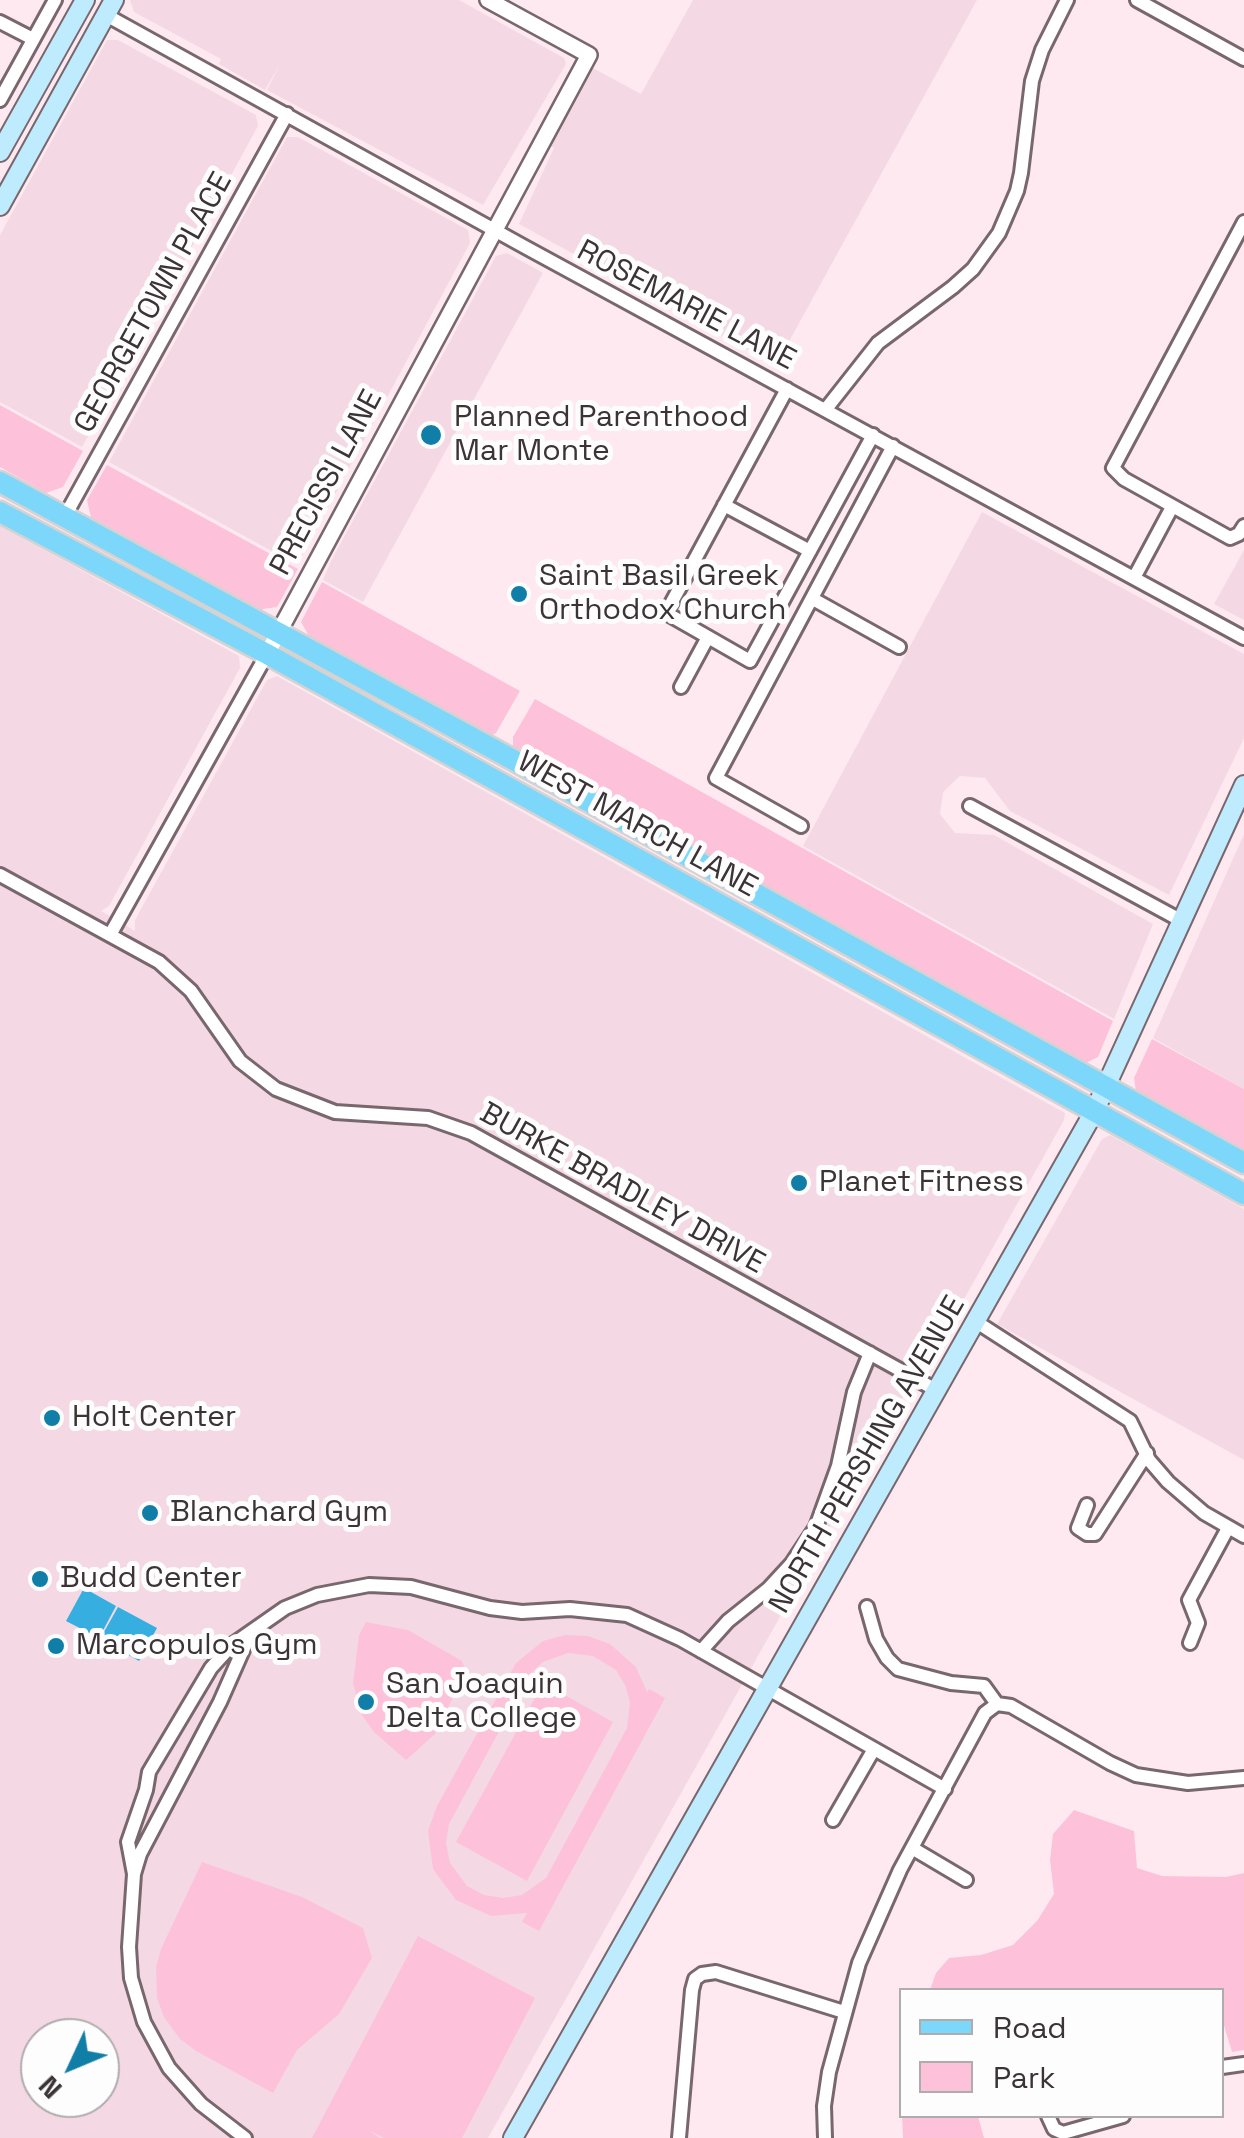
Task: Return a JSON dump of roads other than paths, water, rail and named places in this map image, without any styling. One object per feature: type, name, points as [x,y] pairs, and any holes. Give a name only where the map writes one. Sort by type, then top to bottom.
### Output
[{"type":"main road","points":[[0,152],[85,0]]},
{"type":"main road","points":[[0,206],[106,5]]},
{"type":"main road","name":"WEST MARCH LANE","points":[[0,482],[1244,1163]]},
{"type":"main road","name":"WEST MARCH LANE","points":[[0,512],[267,654],[1244,1194]]},
{"type":"main road","name":"NORTH PERSHING AVENUE","points":[[513,2138],[1108,1087],[1244,785]]},
{"type":"street","points":[[0,100],[55,0]]},
{"type":"street","name":"PRECISSI LANE","points":[[110,935],[279,632],[588,55],[488,0]]},
{"type":"street","points":[[826,409],[878,343],[953,288],[973,269],[999,233],[1021,173],[1032,82],[1042,50],[1067,0]]},
{"type":"street","points":[[1137,0],[1244,59]]},
{"type":"street","name":"ROSEMARIE LANE","points":[[106,5],[286,114],[494,230],[1244,638]]},
{"type":"street","points":[[0,22],[33,40]]},
{"type":"street","name":"GEORGETOWN PLACE","points":[[65,516],[286,114]]},
{"type":"street","points":[[1244,222],[1113,464],[1118,475],[1230,538],[1244,526]]},
{"type":"street","points":[[787,389],[666,614],[750,661],[873,435]]},
{"type":"street","points":[[800,826],[716,778],[894,446]]},
{"type":"street","points":[[724,505],[810,552]]},
{"type":"street","points":[[1134,578],[1172,507]]},
{"type":"street","points":[[813,599],[899,647]]},
{"type":"street","points":[[681,686],[708,637]]},
{"type":"street","points":[[970,806],[1182,921]]},
{"type":"street","name":"BURKE BRADLEY DRIVE","points":[[0,875],[176,975],[240,1061],[276,1089],[335,1112],[416,1116],[471,1133],[936,1390]]},
{"type":"street","points":[[976,1322],[1130,1420],[1168,1482],[1189,1502],[1244,1536]]},
{"type":"street","points":[[700,1651],[728,1621],[768,1589],[792,1563],[816,1527],[838,1466],[854,1392],[870,1353]]},
{"type":"street","points":[[1088,1506],[1078,1528],[1094,1534],[1147,1453]]},
{"type":"street","points":[[1190,1644],[1198,1623],[1188,1600],[1228,1528]]},
{"type":"street","points":[[245,2138],[183,2086],[144,2022],[134,1994],[130,1963],[134,1874],[128,1842],[149,1772],[211,1668],[251,1631],[286,1608],[354,1587],[386,1585],[437,1592],[490,1608],[522,1612],[616,1612],[700,1651],[945,1789]]},
{"type":"street","points":[[867,1607],[876,1639],[898,1669],[950,1683],[984,1686],[997,1704],[1010,1706],[1110,1764],[1136,1774],[1188,1783],[1244,1778]]},
{"type":"street","points":[[134,1874],[146,1838],[220,1702],[251,1631]]},
{"type":"street","points":[[826,2138],[824,2106],[829,2072],[844,2012],[882,1909],[985,1714],[997,1704]]},
{"type":"street","points":[[833,1820],[874,1749]]},
{"type":"street","points":[[912,1848],[966,1880]]},
{"type":"street","points":[[679,2138],[692,1990],[702,1974],[716,1972],[844,2012]]},
{"type":"street","points":[[1049,2118],[1054,2129],[1063,2133],[1116,2118]]},
{"type":"water","points":[[84,1588],[116,1606],[99,1638],[66,1621]]},
{"type":"water","points":[[118,1607],[157,1628],[139,1661],[100,1639]]},
{"type":"place","name":"Planned Parenthood Mar Monte","points":[[431,435]]},
{"type":"place","name":"Saint Basil Greek Orthodox Church","points":[[519,594]]},
{"type":"place","name":"Planet Fitness","points":[[799,1183]]},
{"type":"place","name":"Holt Center","points":[[52,1418]]},
{"type":"place","name":"Blanchard Gym","points":[[150,1513]]},
{"type":"place","name":"Budd Center","points":[[40,1579]]},
{"type":"place","name":"Marcopulos Gym","points":[[56,1646]]},
{"type":"place","name":"San Joaquin Delta College","points":[[366,1702]]}]
